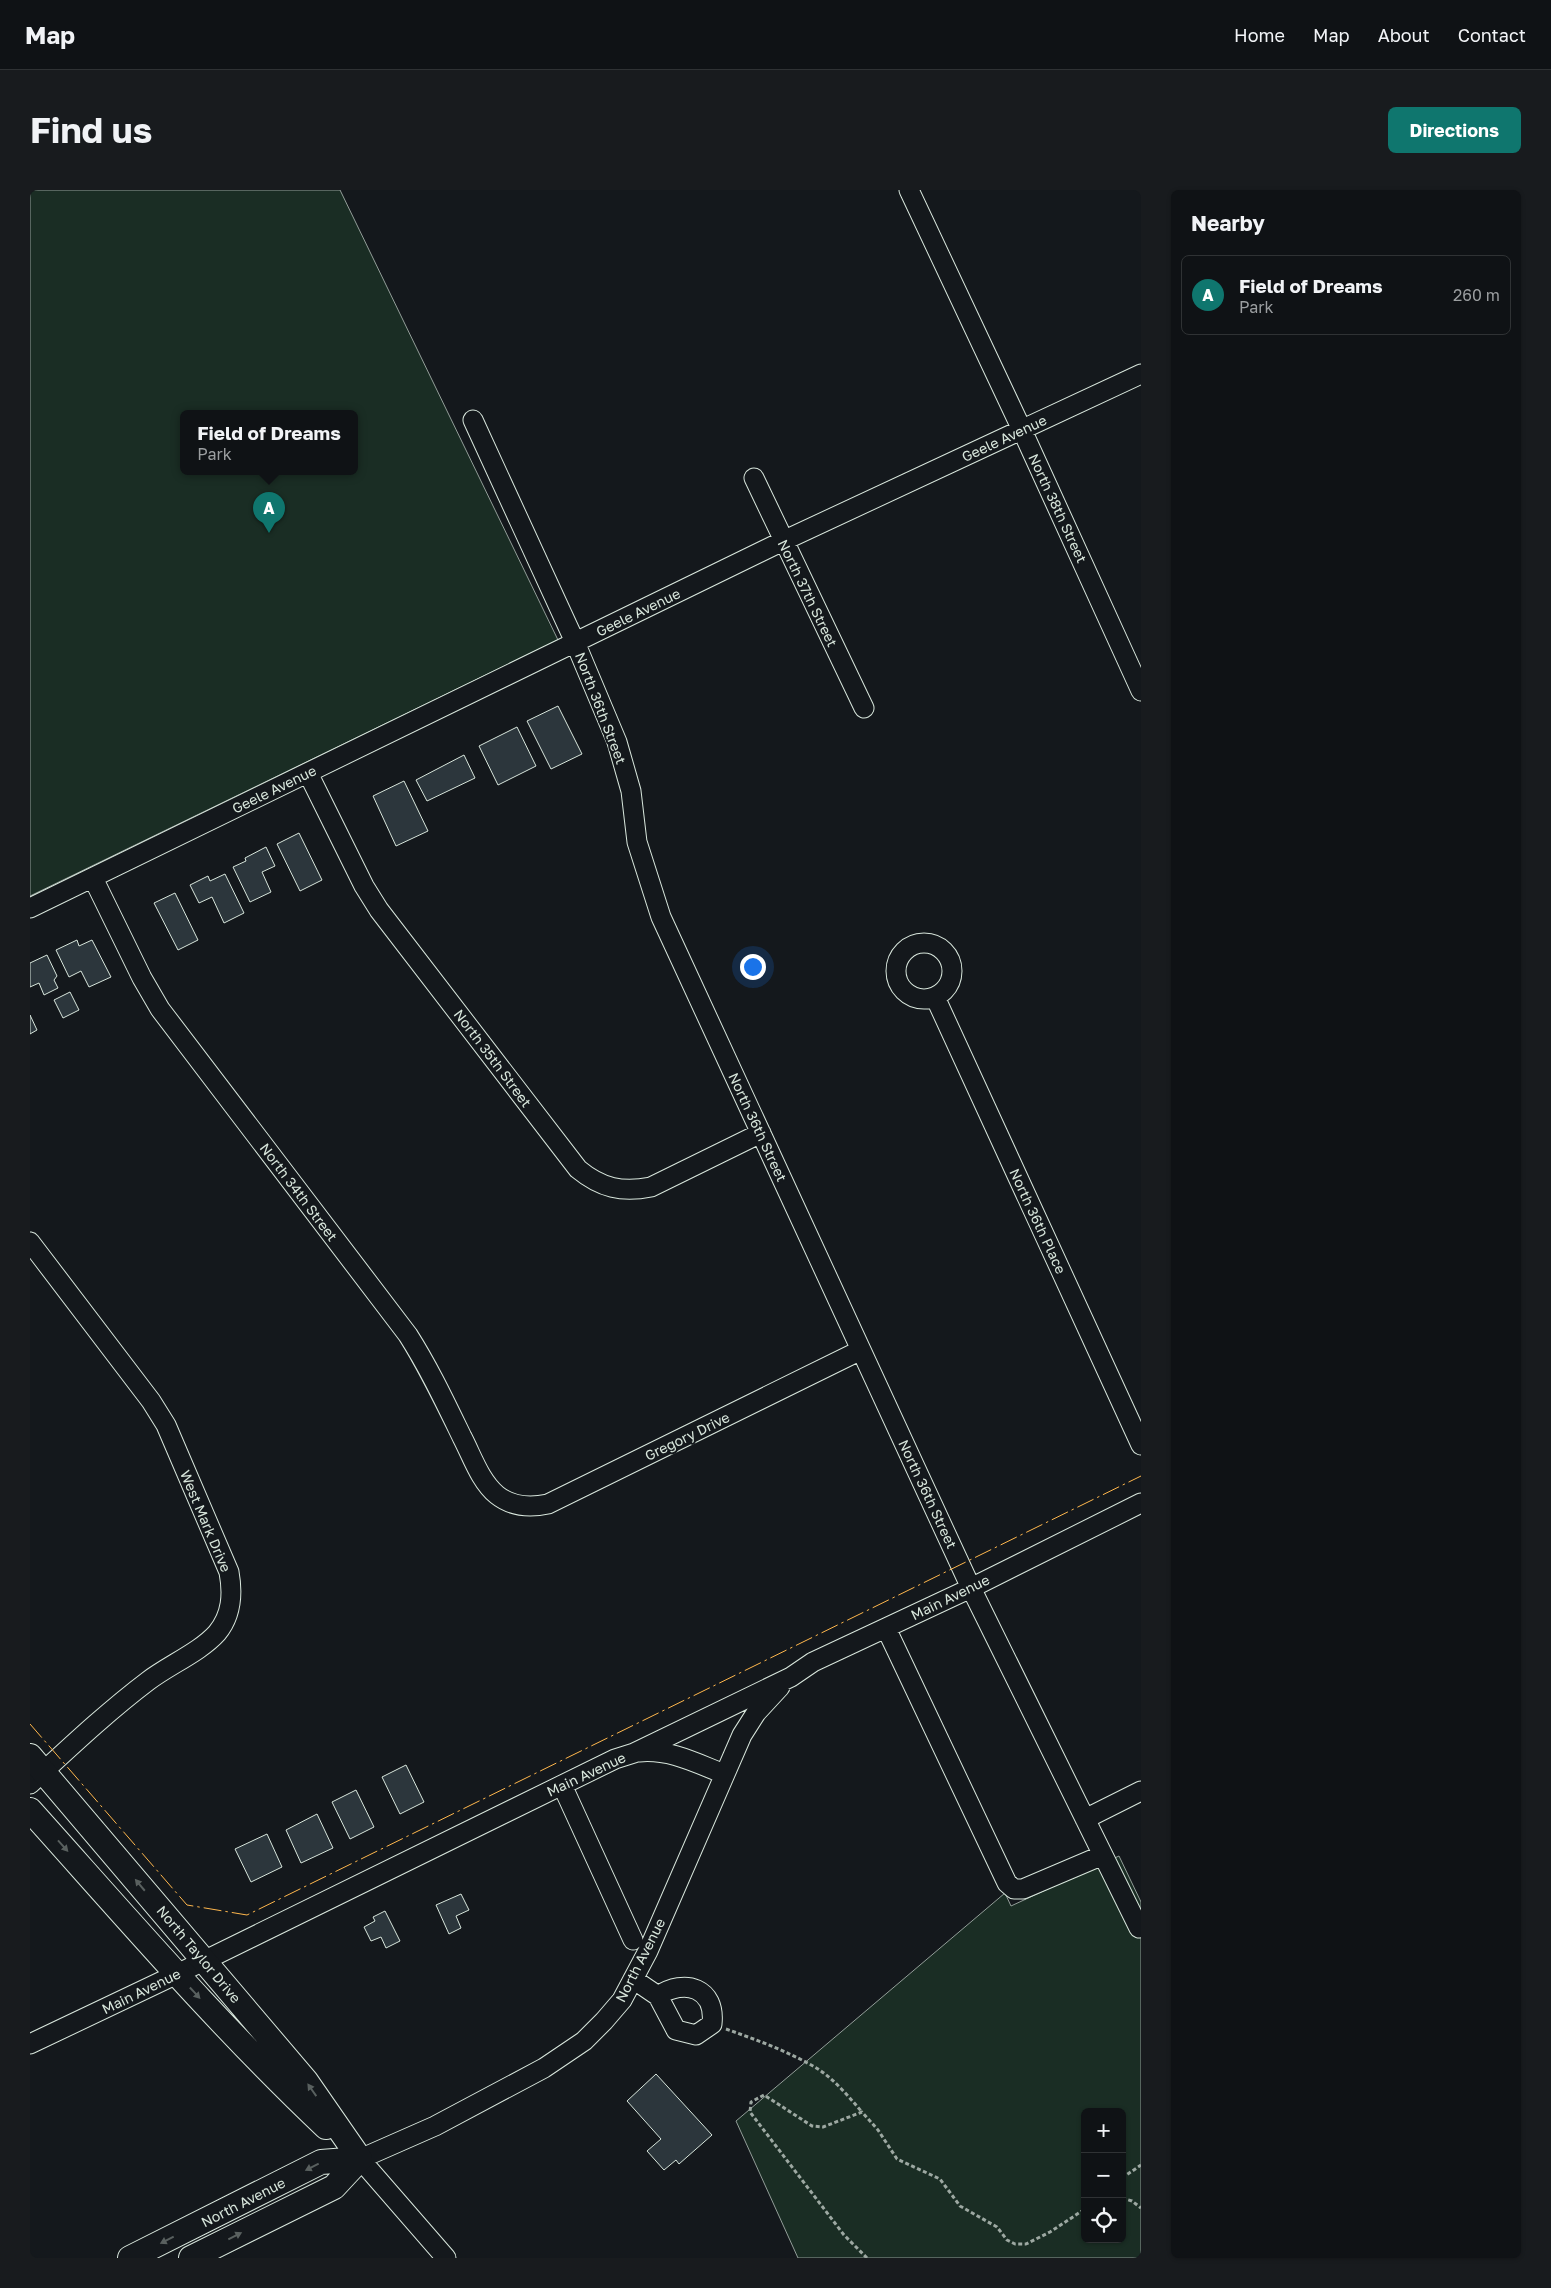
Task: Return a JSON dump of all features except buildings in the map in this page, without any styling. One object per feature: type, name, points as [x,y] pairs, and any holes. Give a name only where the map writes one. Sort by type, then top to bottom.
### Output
[{"type":"main road","name":"North Taylor Drive","points":[[34,1770],[204,1960],[306,2081],[360,2159]]},
{"type":"main road","name":"North Taylor Drive","points":[[30,1810],[177,1974],[288,2091],[360,2159]]},
{"type":"main road","name":"North Avenue","points":[[130,2258],[322,2162],[360,2159]]},
{"type":"main road","name":"North Avenue","points":[[191,2258],[334,2187],[360,2159]]},
{"type":"street","name":"North 38th Street","points":[[909,190],[1022,430],[1141,691]]},
{"type":"street","name":"Geele Avenue","points":[[30,908],[783,542],[1141,374]]},
{"type":"street","name":"North 36th Street","points":[[473,420],[575,642],[617,742],[632,791],[638,842],[661,917],[971,1588],[1139,1928]]},
{"type":"street","name":"North 37th Street","points":[[754,478],[864,708]]},
{"type":"street","name":"North 35th Street","points":[[308,773],[364,886],[379,910],[578,1169],[590,1179],[604,1186],[619,1190],[635,1190],[651,1186],[761,1133]]},
{"type":"street","name":"North 34th Street","points":[[93,878],[142,978],[160,1009],[408,1335],[424,1360],[482,1476],[497,1495],[509,1502]]},
{"type":"street","name":"North 36th Place","points":[[934,997],[1141,1445]]},
{"type":"street","name":"West Mark Drive","points":[[30,1242],[151,1401],[166,1425],[230,1572],[232,1588],[231,1604],[226,1619],[217,1633],[206,1644],[170,1665],[146,1682],[34,1770]]},
{"type":"street","name":"Gregory Drive","points":[[509,1502],[533,1507],[548,1504],[861,1350]]},
{"type":"street","name":"Main Avenue","points":[[30,2044],[615,1759],[634,1753],[791,1677],[813,1662],[971,1588],[1141,1503]]},
{"type":"street","points":[[886,1628],[1007,1883],[1014,1889],[1023,1889],[1103,1855]]},
{"type":"street","name":"North Avenue","points":[[360,2159],[435,2126],[564,2057],[604,2021],[622,2000],[648,1951],[742,1735],[756,1713],[791,1677]]},
{"type":"street","points":[[634,1753],[662,1752],[680,1756],[724,1774]]},
{"type":"street","points":[[562,1785],[633,1940]]},
{"type":"street","points":[[1085,1818],[1141,1791]]},
{"type":"street","points":[[633,1979],[658,1996],[676,2030],[696,2035],[712,2024],[714,2014],[710,1998],[699,1990],[685,1988],[664,1992],[658,1996]]},
{"type":"street","name":"North Taylor Drive","points":[[360,2159],[446,2258]]},
{"type":"path","points":[[712,2024],[787,2054],[819,2070],[842,2090],[878,2130],[897,2159],[940,2179],[960,2206],[997,2227],[1007,2240],[1015,2244],[1026,2244],[1050,2232],[1081,2212]]},
{"type":"path","points":[[862,2112],[823,2127],[812,2126],[764,2095],[751,2102],[750,2112],[844,2235],[867,2258]]},
{"type":"path","points":[[1126,2175],[1141,2165]]},
{"type":"path","points":[[1126,2199],[1141,2208]]},
{"type":"green space","points":[[30,190],[340,190],[558,640],[30,896]]},
{"type":"green space","points":[[1119,1856],[1141,1902],[1141,2258],[798,2258],[736,2121],[1005,1893],[1011,1906]]},
{"type":"power","points":[[30,1724],[187,1905],[247,1915],[1141,1476]]},
{"type":"place","name":"Field of Dreams","points":[[269,533]]}]
